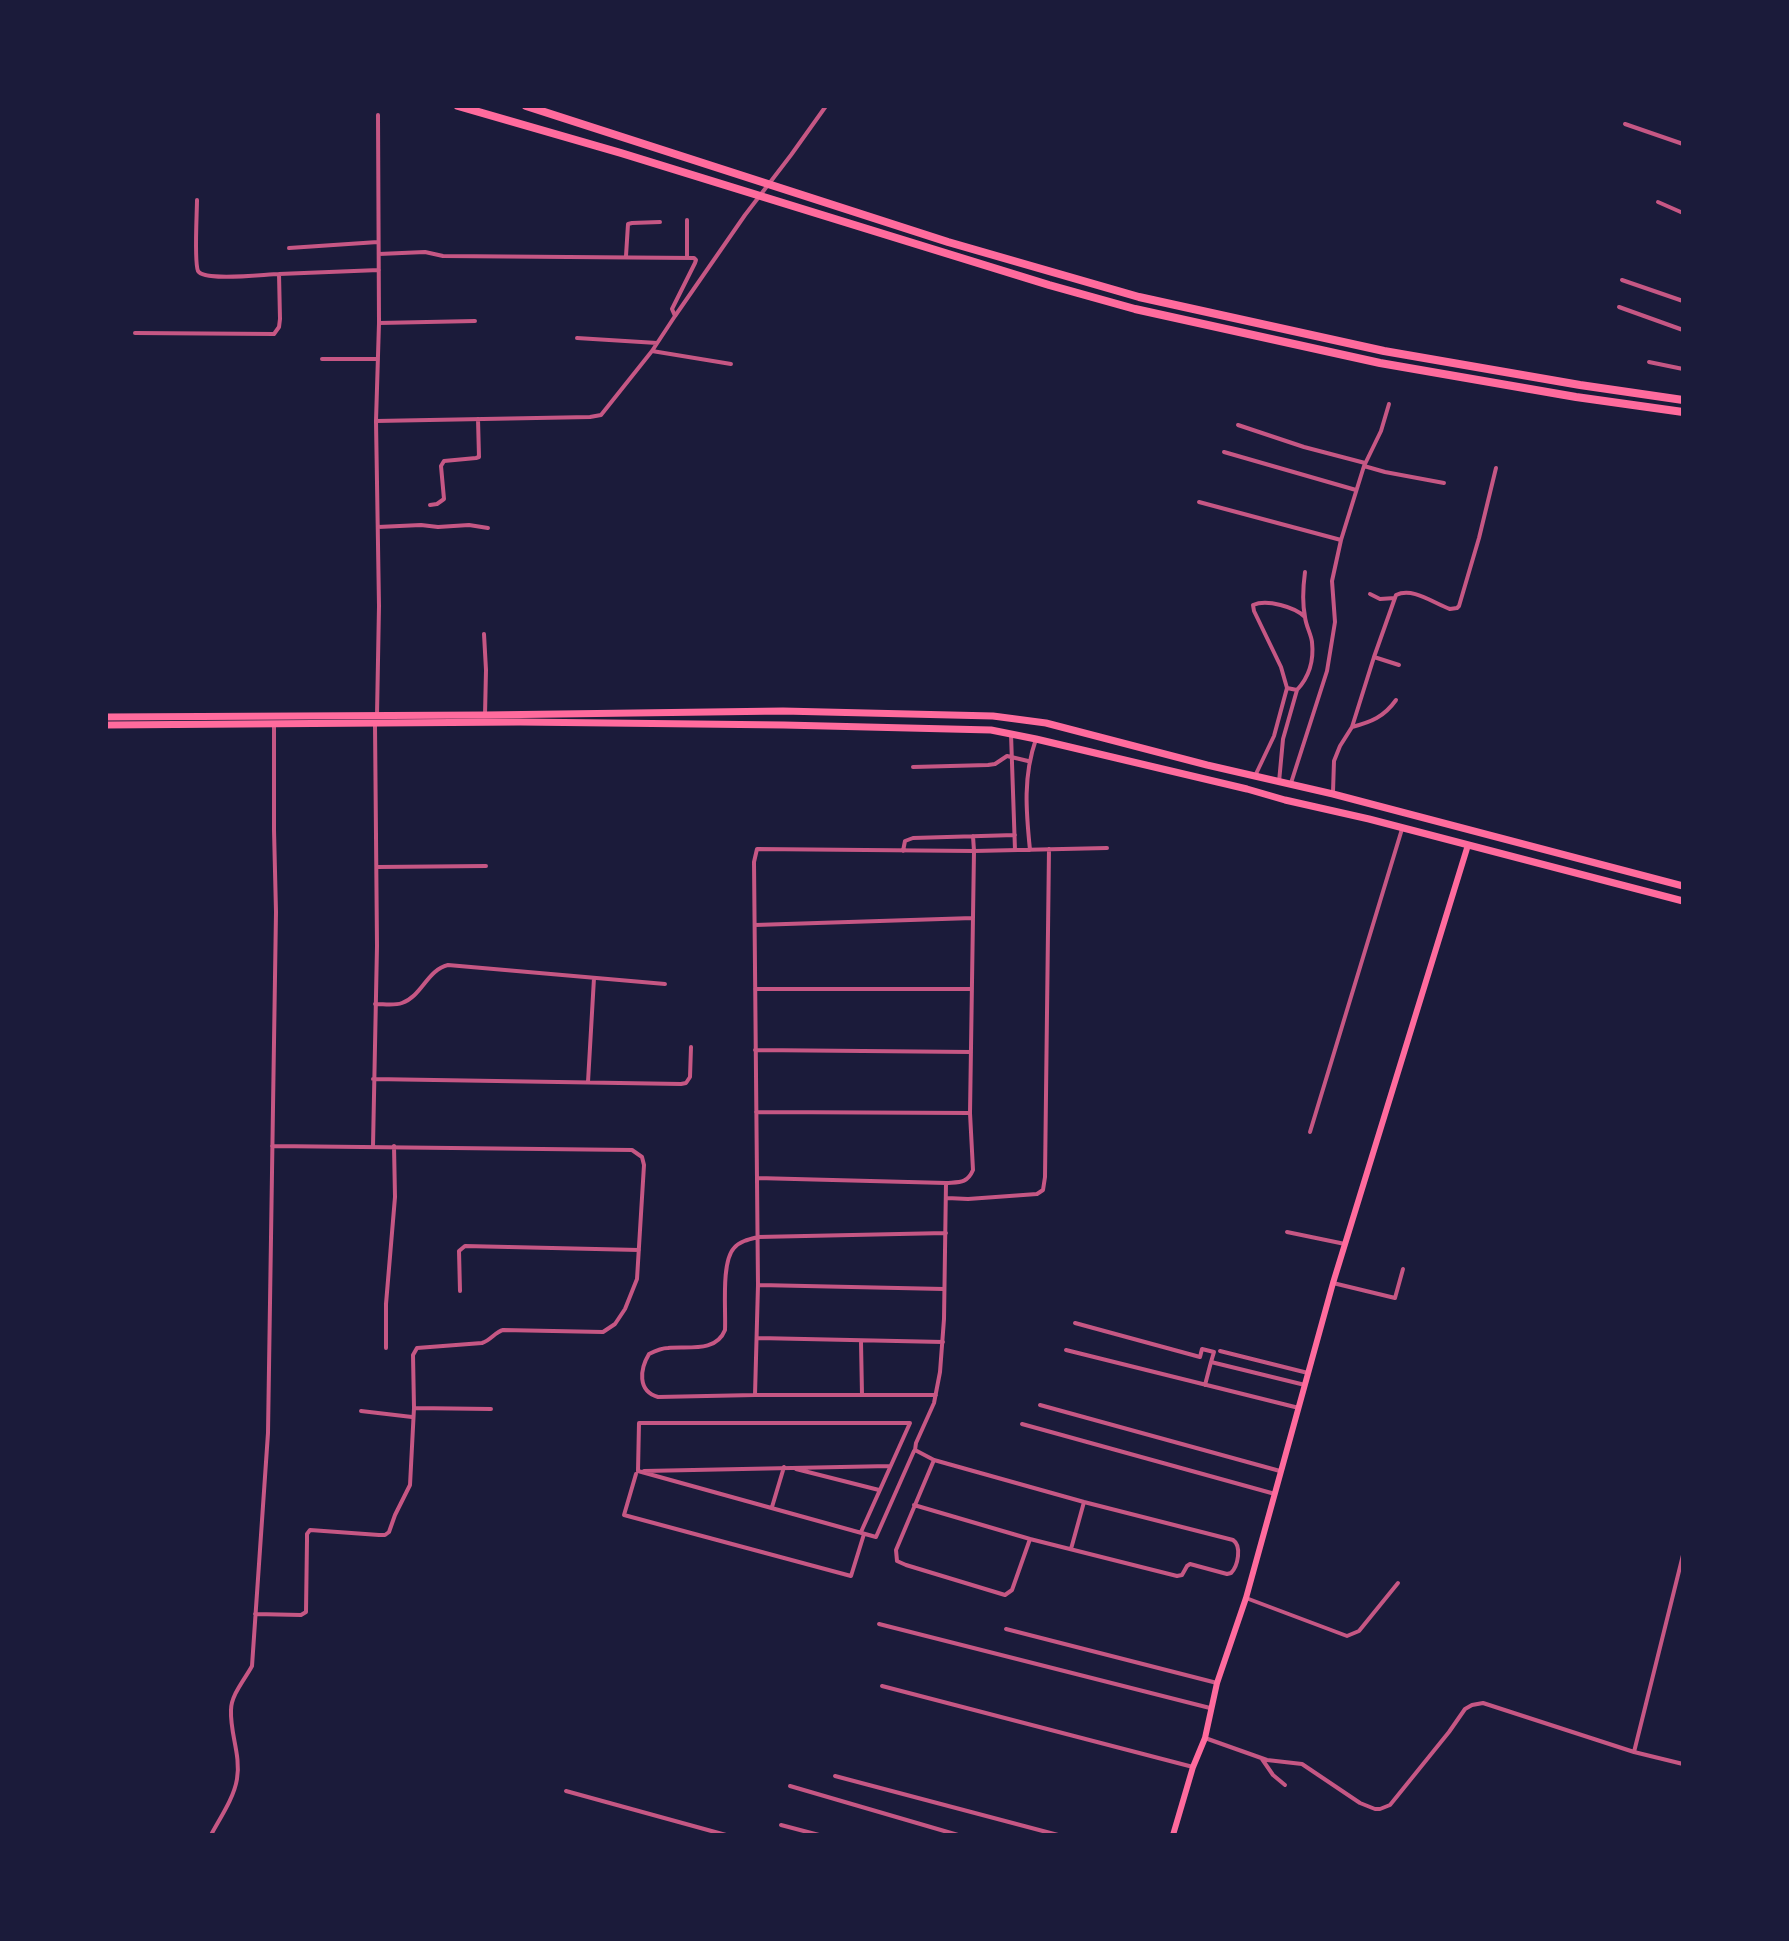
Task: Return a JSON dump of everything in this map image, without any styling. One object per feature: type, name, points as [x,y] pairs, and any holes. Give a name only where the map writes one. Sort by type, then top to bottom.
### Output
[{"type":"highway","points":[[458,106],[1135,309],[1380,363],[1591,400],[1683,412]]},
{"type":"highway","points":[[526,106],[948,242],[1139,297],[1384,351],[1683,400]]},
{"type":"highway","points":[[106,725],[274,724],[485,715],[783,711],[993,716],[1046,723],[1683,886]]},
{"type":"highway","points":[[106,717],[968,728],[1036,739],[1402,827],[1683,901]]},
{"type":"highway","points":[[1203,780],[1207,765]]},
{"type":"main road","points":[[1173,1835],[1205,1738],[1217,1683],[1246,1598],[1333,1283],[1468,845]]},
{"type":"street","points":[[376,421],[601,415],[652,351],[745,215],[826,106]]},
{"type":"street","points":[[373,1146],[379,606],[376,421],[378,115]]},
{"type":"street","points":[[1625,124],[1683,144]]},
{"type":"street","points":[[197,200],[200,274],[212,277],[379,270]]},
{"type":"street","points":[[1658,202],[1683,213]]},
{"type":"street","points":[[687,220],[687,257]]},
{"type":"street","points":[[626,256],[628,224],[660,222]]},
{"type":"street","points":[[289,248],[379,242]]},
{"type":"street","points":[[379,254],[425,252],[443,256],[694,258],[696,261],[672,309],[675,316]]},
{"type":"street","points":[[135,333],[274,334],[280,319],[279,274]]},
{"type":"street","points":[[1622,280],[1683,301]]},
{"type":"street","points":[[1619,307],[1683,330]]},
{"type":"street","points":[[379,323],[475,321]]},
{"type":"street","points":[[577,338],[657,343]]},
{"type":"street","points":[[652,351],[731,364]]},
{"type":"street","points":[[322,359],[378,359]]},
{"type":"street","points":[[1649,362],[1683,369]]},
{"type":"street","points":[[1290,785],[1327,671],[1335,622],[1332,581],[1341,540],[1365,464],[1381,431],[1389,404]]},
{"type":"street","points":[[430,505],[444,499],[441,466],[444,461],[479,457],[478,419]]},
{"type":"street","points":[[1238,425],[1385,472],[1444,483]]},
{"type":"street","points":[[1224,452],[1356,490]]},
{"type":"street","points":[[1333,794],[1334,761],[1352,727],[1395,598],[1399,593],[1408,592],[1450,609],[1459,606],[1496,468]]},
{"type":"street","points":[[1199,502],[1341,540]]},
{"type":"street","points":[[378,527],[469,525],[488,528]]},
{"type":"street","points":[[1279,782],[1283,739],[1297,690],[1305,680],[1311,663],[1312,642],[1303,593],[1305,572]]},
{"type":"street","points":[[1370,594],[1380,599],[1395,598]]},
{"type":"street","points":[[1255,776],[1274,736],[1287,688],[1281,667],[1253,605],[1261,602],[1297,610],[1305,617]]},
{"type":"street","points":[[484,634],[485,715]]},
{"type":"street","points":[[1374,657],[1399,665]]},
{"type":"street","points":[[1287,688],[1297,690]]},
{"type":"street","points":[[1352,727],[1374,720],[1388,711],[1396,700]]},
{"type":"street","points":[[211,1835],[238,1777],[230,1708],[252,1666],[268,1433],[276,912],[274,724]]},
{"type":"street","points":[[1011,734],[1015,850]]},
{"type":"street","points":[[1274,736],[1283,739]]},
{"type":"street","points":[[1030,850],[1026,804],[1028,761],[1036,739]]},
{"type":"street","points":[[913,767],[988,765],[1013,757],[1028,761]]},
{"type":"street","points":[[1310,1132],[1402,827]]},
{"type":"street","points":[[903,851],[905,841],[913,838],[1015,835]]},
{"type":"street","points":[[757,1178],[946,1183],[964,1182],[970,1177],[973,1170],[970,1113],[973,836]]},
{"type":"street","points":[[755,1395],[758,1237],[754,862],[757,849],[974,851],[1107,848]]},
{"type":"street","points":[[947,1198],[1037,1194],[1043,1190],[1049,849]]},
{"type":"street","points":[[377,867],[486,866]]},
{"type":"street","points":[[755,925],[973,918]]},
{"type":"street","points":[[375,1004],[404,1002],[422,988],[437,969],[448,965],[665,984]]},
{"type":"street","points":[[588,1082],[594,978]]},
{"type":"street","points":[[755,989],[972,989]]},
{"type":"street","points":[[373,1079],[686,1083],[690,1077],[691,1047]]},
{"type":"street","points":[[755,1050],[971,1052]]},
{"type":"street","points":[[756,1112],[970,1113]]},
{"type":"street","points":[[255,1614],[301,1615],[306,1612],[307,1534],[310,1530],[379,1535],[389,1532],[410,1485],[413,1355],[417,1348],[482,1343],[503,1330],[596,1332],[608,1330],[615,1324],[634,1288],[644,1165],[637,1152],[617,1150],[272,1146]]},
{"type":"street","points":[[386,1348],[386,1304],[395,1197],[394,1146]]},
{"type":"street","points":[[637,1472],[876,1537],[916,1451],[916,1443],[936,1395],[943,1342],[946,1183]]},
{"type":"street","points":[[1287,1232],[1345,1244]]},
{"type":"street","points":[[936,1395],[658,1397],[649,1394],[642,1381],[649,1354],[666,1348],[694,1348],[721,1339],[725,1330],[727,1263],[734,1248],[741,1243],[758,1237],[946,1233]]},
{"type":"street","points":[[460,1291],[459,1251],[465,1246],[639,1250]]},
{"type":"street","points":[[1333,1283],[1395,1298],[1403,1269]]},
{"type":"street","points":[[758,1285],[944,1289]]},
{"type":"street","points":[[1075,1323],[1200,1357],[1202,1349],[1214,1352],[1205,1385]]},
{"type":"street","points":[[758,1338],[943,1342]]},
{"type":"street","points":[[861,1342],[862,1395]]},
{"type":"street","points":[[1066,1350],[1299,1408]]},
{"type":"street","points":[[1220,1351],[1308,1373]]},
{"type":"street","points":[[1211,1362],[1305,1385]]},
{"type":"street","points":[[1040,1405],[1280,1471]]},
{"type":"street","points":[[414,1408],[491,1409]]},
{"type":"street","points":[[361,1411],[412,1417]]},
{"type":"street","points":[[639,1423],[910,1423],[879,1490],[851,1576],[624,1515],[637,1472],[639,1423]]},
{"type":"street","points":[[1022,1424],[1275,1494]]},
{"type":"street","points":[[914,1505],[1030,1539],[1177,1576],[1192,1564],[1231,1573],[1239,1547],[1233,1540],[934,1460],[916,1451]]},
{"type":"street","points":[[934,1460],[896,1550],[897,1561],[1005,1595],[1012,1590],[1030,1539]]},
{"type":"street","points":[[637,1472],[890,1466]]},
{"type":"street","points":[[787,1467],[879,1490]]},
{"type":"street","points":[[772,1507],[787,1467]]},
{"type":"street","points":[[1071,1549],[1084,1502]]},
{"type":"street","points":[[1634,1752],[1683,1555]]},
{"type":"street","points":[[1246,1598],[1347,1636],[1359,1631],[1398,1583]]},
{"type":"street","points":[[879,1624],[1210,1708]]},
{"type":"street","points":[[1006,1629],[1217,1683]]},
{"type":"street","points":[[882,1686],[1193,1767]]},
{"type":"street","points":[[1205,1738],[1261,1757],[1302,1764],[1360,1803],[1375,1809],[1390,1805],[1449,1732],[1460,1713],[1472,1705],[1483,1703],[1634,1752],[1683,1764]]},
{"type":"street","points":[[1261,1757],[1273,1775],[1285,1785]]},
{"type":"street","points":[[835,1776],[1058,1835]]},
{"type":"street","points":[[790,1786],[958,1835]]},
{"type":"street","points":[[566,1791],[726,1835]]},
{"type":"street","points":[[781,1825],[819,1835]]}]
